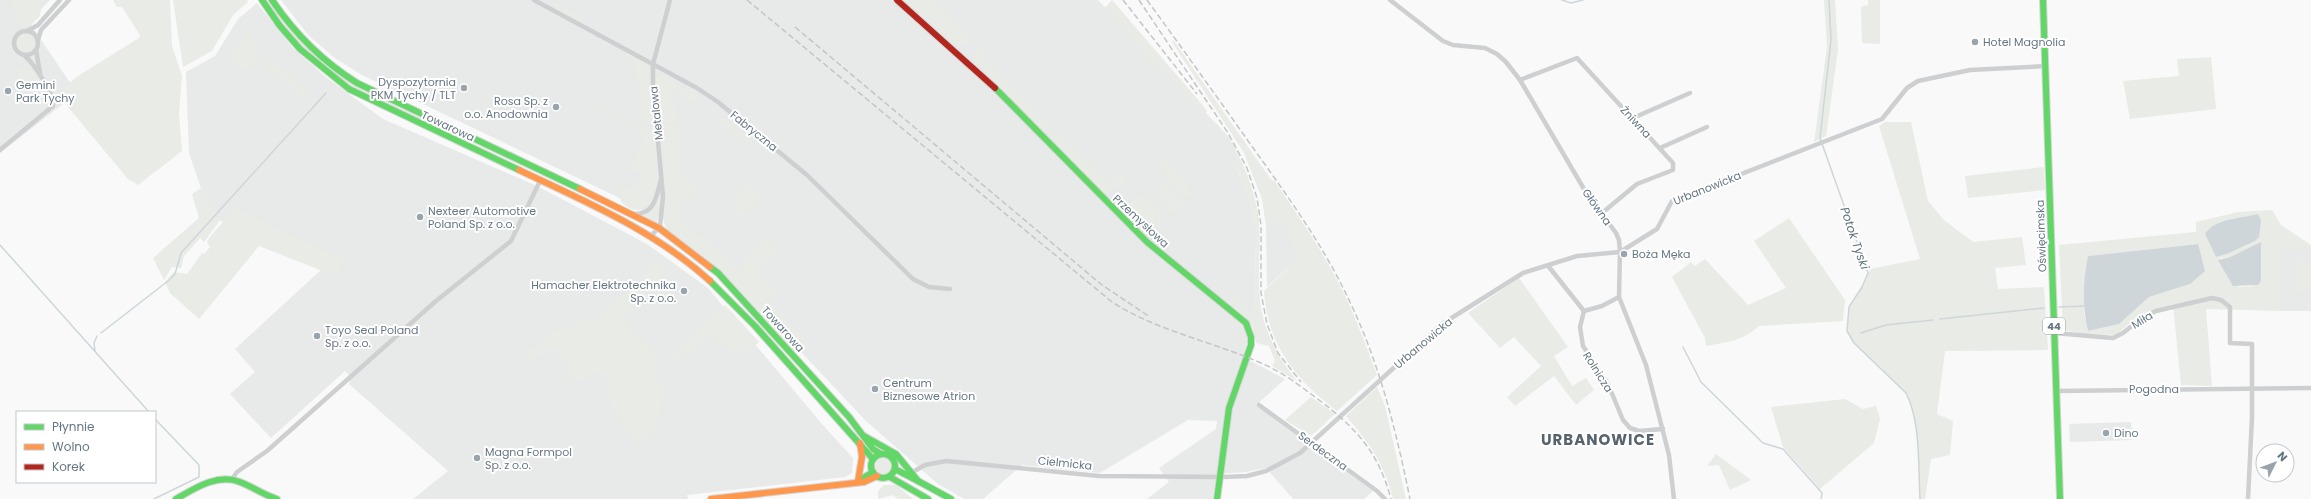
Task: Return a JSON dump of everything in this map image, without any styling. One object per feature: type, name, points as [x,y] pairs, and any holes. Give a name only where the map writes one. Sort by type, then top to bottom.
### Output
[{"type":"main road","name":"Towarowa","points":[[262,0],[276,22],[296,46],[339,82],[361,96],[652,235],[697,268],[730,298],[873,459]]},
{"type":"main road","name":"Towarowa","points":[[272,0],[303,40],[336,70],[365,87],[632,214],[659,228],[705,261],[737,292],[873,449],[881,454]]},
{"type":"main road","name":"Przemysłowa","points":[[898,0],[979,72],[1147,242],[1246,324],[1251,337],[1250,345],[1229,408],[1217,499]]},
{"type":"main road","name":"Oświęcimska","points":[[2043,0],[2060,499]]},
{"type":"main road","points":[[465,145],[468,137]]},
{"type":"main road","points":[[863,436],[892,451],[918,481]]},
{"type":"main road","points":[[858,481],[862,457],[860,443]]},
{"type":"main road","points":[[928,499],[890,477],[884,478],[875,474],[871,465],[873,459],[881,454],[892,458],[895,469],[911,479],[918,481],[951,499]]},
{"type":"main road","points":[[890,477],[895,469]]},
{"type":"main road","name":"Oświęcimska","points":[[2060,471],[2066,499]]},
{"type":"main road","points":[[711,499],[858,481],[864,482],[875,474]]},
{"type":"main road","points":[[176,499],[199,486],[222,479],[232,479],[265,496],[277,499]]},
{"type":"street","points":[[0,150],[52,106],[52,98],[42,78],[25,56],[17,52],[13,43],[16,35],[38,25],[60,0]]},
{"type":"street","points":[[42,78],[36,50],[41,30],[69,0]]},
{"type":"street","name":"Fabryczna","points":[[534,0],[707,94],[807,175],[916,282],[929,288],[950,289]]},
{"type":"street","name":"Metalowa","points":[[659,228],[663,197],[653,85],[653,64],[670,0]]},
{"type":"street","name":"Główna","points":[[1390,0],[1443,41],[1453,45],[1485,48],[1497,54],[1520,80],[1584,189],[1618,236],[1620,252],[1619,296],[1646,365],[1669,455],[1674,499]]},
{"type":"street","points":[[27,31],[35,35],[38,40]]},
{"type":"street","points":[[25,56],[36,50]]},
{"type":"street","name":"Żniwna","points":[[1520,80],[1577,58],[1673,163],[1673,170],[1637,184],[1602,213]]},
{"type":"street","name":"Urbanowicka","points":[[1219,477],[1247,476],[1266,472],[1296,456],[1442,324],[1517,276],[1549,267],[1577,256],[1620,252],[1657,229],[1672,201],[1882,119],[1907,88],[1918,81],[1970,70],[2046,66]]},
{"type":"street","points":[[1633,118],[1690,93]]},
{"type":"street","points":[[1660,148],[1707,127]]},
{"type":"street","points":[[632,214],[644,212],[653,207],[662,178]]},
{"type":"street","points":[[232,479],[237,472],[267,451],[440,297],[512,241],[540,181]]},
{"type":"street","points":[[652,235],[659,228]]},
{"type":"street","points":[[1549,267],[1584,311],[1602,306],[1619,296]]},
{"type":"street","name":"Miła","points":[[2054,333],[2113,338],[2123,333],[2143,317],[2156,311],[2212,298],[2221,300],[2230,307],[2230,343],[2252,344],[2252,388]]},
{"type":"street","name":"Rolnicza","points":[[1584,311],[1580,327],[1582,346],[1608,384],[1623,420],[1630,428],[1639,430],[1663,429]]},
{"type":"street","points":[[2248,499],[2252,388]]},
{"type":"street","name":"Pogodna","points":[[2056,391],[2311,388]]},
{"type":"street","name":"Serdeczna","points":[[1259,405],[1377,491],[1385,499]]},
{"type":"street","name":"Cielmicka","points":[[911,473],[925,465],[946,461],[1091,476],[1219,477]]},
{"type":"shaded area","points":[[0,0],[50,0],[29,22],[77,93],[0,153]]},
{"type":"shaded area","points":[[9,0],[36,0],[41,8],[40,16],[30,26],[21,25],[14,16],[17,14]]},
{"type":"shaded area","points":[[113,0],[170,0],[172,46],[182,76],[179,114],[182,151],[138,185],[128,179],[68,107],[59,92],[78,76],[139,38],[140,35],[122,7],[117,7]]},
{"type":"shaded area","points":[[173,0],[247,0],[248,2],[233,15],[212,51],[183,67]]},
{"type":"shaded area","points":[[265,0],[269,0],[288,26],[308,48],[330,66],[377,96],[458,135],[448,133],[434,125],[380,101],[337,76],[299,44],[282,24]]},
{"type":"shaded area","points":[[281,0],[1098,0],[1229,137],[1239,161],[1234,164],[1248,194],[1256,234],[1254,317],[1232,297],[1229,304],[1252,325],[1243,357],[1285,379],[1256,405],[1373,491],[1364,499],[1293,499],[1266,468],[1245,472],[1216,474],[1213,499],[1147,499],[1169,482],[1159,468],[1216,429],[1217,421],[1188,420],[1100,473],[1022,465],[983,499],[964,499],[938,484],[866,421],[723,269],[668,221],[362,75],[336,59],[309,36]]},
{"type":"shaded area","points":[[903,0],[935,0],[972,39],[966,45],[959,46]]},
{"type":"shaded area","points":[[1112,0],[1200,102],[1207,111],[1205,113],[1165,71],[1157,70],[1138,50],[1142,46],[1104,9]]},
{"type":"shaded area","points":[[1824,0],[1835,0],[1838,50],[1826,136],[1814,142],[1827,47]]},
{"type":"shaded area","points":[[1868,0],[1880,0],[1880,44],[1862,43],[1861,7],[1868,5]]},
{"type":"shaded area","points":[[555,2],[584,18],[585,21],[581,23],[554,9],[551,4]]},
{"type":"shaded area","points":[[257,3],[293,48],[327,78],[383,119],[537,186],[647,244],[708,288],[821,423],[853,458],[852,473],[845,477],[687,495],[688,499],[413,499],[448,471],[349,384],[350,376],[345,371],[271,438],[230,394],[255,372],[235,349],[322,269],[217,219],[201,188],[189,153],[186,72],[215,56],[238,19]]},
{"type":"shaded area","points":[[248,32],[256,43],[259,58],[256,66],[243,69],[230,59],[229,55]]},
{"type":"shaded area","points":[[25,33],[32,36],[35,43],[32,50],[25,53],[18,50],[15,43],[18,36]]},
{"type":"shaded area","points":[[1174,41],[1272,181],[1274,180],[1304,225],[1339,284],[1351,309],[1377,375],[1337,411],[1309,387],[1297,373],[1286,359],[1271,328],[1266,310],[1264,291],[1297,260],[1297,253],[1282,218],[1266,226],[1262,199],[1244,153],[1172,42]]},
{"type":"shaded area","points":[[976,47],[980,47],[985,52],[982,59],[987,65],[992,65],[1045,120],[1047,127],[1045,129],[1040,129],[974,60],[972,54]]},
{"type":"shaded area","points":[[626,52],[643,61],[648,67],[653,120],[650,123],[640,118],[636,65],[624,57]]},
{"type":"shaded area","points":[[2211,57],[2216,109],[2130,119],[2123,81],[2179,76],[2177,59]]},
{"type":"shaded area","points":[[268,60],[277,63],[308,92],[307,97],[299,96],[294,88],[283,78],[280,81],[264,66]]},
{"type":"shaded area","points":[[22,66],[28,71],[33,68],[46,90],[49,102],[43,111],[37,108],[40,91],[20,86],[23,82],[15,70]]},
{"type":"shaded area","points":[[663,72],[667,74],[665,79],[690,92],[692,89],[699,94],[694,102],[673,88],[677,121],[661,123],[658,121],[655,79],[660,73]]},
{"type":"shaded area","points":[[586,101],[653,132],[656,139],[659,161],[657,184],[650,204],[645,210],[634,210],[625,206],[618,194],[617,188],[622,185],[633,191],[641,175],[629,169],[643,143],[641,131],[585,104]]},
{"type":"shaded area","points":[[724,117],[750,139],[746,144],[719,121]]},
{"type":"shaded area","points":[[1885,122],[1911,122],[1928,201],[1944,220],[1973,242],[2022,237],[2026,265],[1995,268],[1998,289],[2044,287],[2048,350],[1945,351],[1937,414],[1953,421],[1950,455],[1931,459],[1925,499],[1920,499],[1918,445],[1914,417],[1906,393],[1854,343],[1847,331],[1849,307],[1862,287],[1870,269],[1920,259],[1879,126]]},
{"type":"shaded area","points":[[677,125],[680,133],[681,171],[699,188],[679,209],[679,221],[703,237],[738,270],[766,238],[777,250],[756,270],[777,293],[769,300],[809,344],[800,352],[793,351],[728,279],[699,254],[672,235],[665,225],[663,218],[666,186],[660,128]]},
{"type":"shaded area","points":[[1054,129],[1058,129],[1059,131],[1057,133],[1068,144],[1070,143],[1087,160],[1089,159],[1111,182],[1122,174],[1125,178],[1124,183],[1109,194],[1100,192],[1049,139],[1048,134]]},
{"type":"shaded area","points":[[1229,137],[1247,174],[1258,213],[1259,285],[1263,318],[1274,347],[1297,381],[1272,366],[1275,361],[1269,346],[1256,343],[1252,325],[1228,304],[1232,297],[1254,316],[1255,238],[1253,221],[1243,184],[1234,164],[1238,161]]},
{"type":"shaded area","points":[[1162,157],[1182,176],[1186,182],[1190,193],[1188,198],[1153,162]]},
{"type":"shaded area","points":[[2044,167],[2045,190],[1968,198],[1965,176]]},
{"type":"shaded area","points":[[1163,179],[1183,199],[1184,202],[1174,212],[1170,212],[1153,194],[1150,196],[1148,194],[1149,191],[1152,193],[1163,183],[1160,180]]},
{"type":"shaded area","points":[[745,184],[760,197],[760,200],[744,216],[734,210],[736,207],[730,202]]},
{"type":"shaded area","points":[[1128,187],[1120,196],[1128,205],[1141,193],[1162,215],[1162,224],[1150,235],[1145,235],[1116,208],[1116,200]]},
{"type":"shaded area","points":[[201,188],[217,218],[220,220],[204,242],[200,238],[184,256],[181,268],[172,267],[164,280],[153,258],[199,218],[192,194]]},
{"type":"shaded area","points":[[659,196],[660,204],[657,224],[641,216],[656,207]]},
{"type":"shaded area","points":[[234,209],[344,260],[335,276],[259,246],[199,319],[170,293],[165,282],[174,272],[187,274],[202,253],[204,254],[210,247],[207,242],[209,238]]},
{"type":"shaded area","points":[[2272,210],[2281,225],[2311,245],[2311,250],[2281,250],[2281,311],[2206,309],[2212,386],[2181,385],[2173,305],[2138,316],[2116,335],[2085,334],[2063,330],[2059,245],[2196,232],[2196,222],[2238,212]],"holes":[[[2233,218],[2240,219],[2260,229],[2255,241],[2227,254],[2216,257],[2205,234],[2219,222]],[[2260,243],[2261,276],[2253,286],[2239,287],[2220,258],[2230,257]],[[2197,244],[2190,284],[2149,297],[2119,324],[2088,331],[2084,312],[2088,256]]]},
{"type":"shaded area","points":[[2258,214],[2261,221],[2259,237],[2255,241],[2227,254],[2216,257],[2205,234],[2210,228],[2222,222]]},
{"type":"shaded area","points":[[1282,217],[1297,253],[1297,260],[1267,287],[1266,226]]},
{"type":"shaded area","points":[[1789,218],[1845,300],[1843,321],[1759,326],[1741,338],[1706,346],[1705,338],[1672,277],[1691,262],[1695,266],[1705,259],[1748,305],[1786,288],[1754,241]]},
{"type":"shaded area","points":[[2261,242],[2261,281],[2258,285],[2233,286],[2218,260],[2230,257]]},
{"type":"shaded area","points":[[2198,244],[2205,271],[2190,284],[2149,297],[2119,324],[2088,331],[2084,294],[2088,256]]},
{"type":"shaded area","points":[[2281,250],[2311,250],[2311,311],[2281,311]]},
{"type":"shaded area","points":[[2296,259],[2311,259],[2311,291],[2296,291]]},
{"type":"shaded area","points":[[655,262],[666,270],[651,290],[621,316],[657,354],[654,382],[665,386],[654,435],[637,448],[613,407],[602,370],[583,379],[563,385],[562,383],[573,378],[555,347],[531,361],[525,352],[550,335],[591,316],[594,319],[642,278]]},
{"type":"shaded area","points":[[1519,278],[1568,347],[1554,356],[1572,386],[1586,378],[1594,390],[1576,405],[1554,376],[1515,406],[1507,397],[1541,366],[1514,337],[1500,348],[1468,313]]},
{"type":"shaded area","points":[[725,305],[759,342],[749,350],[727,351],[710,334],[677,363],[671,358]]},
{"type":"shaded area","points":[[1377,387],[1385,406],[1406,499],[1393,499],[1386,476],[1375,454],[1346,416]]},
{"type":"shaded area","points":[[1311,397],[1335,414],[1311,436],[1285,420]]},
{"type":"shaded area","points":[[1845,399],[1863,409],[1876,406],[1880,419],[1874,443],[1820,489],[1783,447],[1771,407]]},
{"type":"shaded area","points":[[2131,422],[2132,440],[2070,442],[2069,424]]},
{"type":"shaded area","points":[[1716,454],[1751,480],[1730,490],[1719,465],[1707,466]]},
{"type":"shaded area","points":[[884,457],[890,460],[893,466],[890,472],[884,475],[878,472],[875,466],[878,460]]},
{"type":"shaded area","points":[[884,485],[896,485],[913,499],[898,499],[893,495],[878,499],[878,491]]},
{"type":"waterway","points":[[1562,0],[1571,3],[1583,0]]},
{"type":"waterway","name":"Potok Tyski","points":[[1829,0],[1831,40],[1820,138],[1868,273],[1862,287],[1849,307],[1847,331],[1854,343],[1906,393],[1914,417],[1918,445],[1920,499]]},
{"type":"waterway","points":[[101,333],[175,274],[181,253],[326,93]]},
{"type":"waterway","points":[[0,245],[148,411]]},
{"type":"waterway","points":[[2059,307],[2084,306]]},
{"type":"waterway","points":[[1940,319],[2044,308]]},
{"type":"waterway","points":[[1861,333],[1886,325],[1933,320]]},
{"type":"waterway","points":[[95,351],[94,343],[97,336]]},
{"type":"waterway","points":[[1683,347],[1701,382],[1763,443],[1783,449],[1822,493],[1821,499]]},
{"type":"waterway","points":[[154,499],[199,477],[199,465],[156,420]]},
{"type":"railway","points":[[747,0],[1112,302],[1147,321],[1242,355],[1268,366],[1295,383],[1342,418],[1363,440],[1372,453],[1386,482],[1391,499]]},
{"type":"railway","points":[[1123,0],[1197,94]]},
{"type":"railway","points":[[1139,0],[1228,133],[1247,168],[1257,198],[1261,225],[1261,293],[1267,324],[1278,353],[1301,382]]},
{"type":"railway","points":[[1147,0],[1290,200],[1315,238],[1338,278],[1359,322],[1378,371],[1399,447],[1410,499]]},
{"type":"railway","points":[[795,27],[1102,285],[1150,317]]},
{"type":"traffic: fast","points":[[262,0],[280,26],[300,49],[349,89],[519,170]]},
{"type":"traffic: fast","points":[[272,0],[290,24],[310,46],[332,66],[357,83],[580,189]]},
{"type":"traffic: fast","points":[[2043,0],[2060,499]]},
{"type":"traffic: fast","points":[[995,88],[1147,242],[1246,323],[1251,337],[1251,345],[1229,408],[1217,499]]},
{"type":"traffic: fast","points":[[710,267],[718,273],[849,417],[873,449],[881,454]]},
{"type":"traffic: fast","points":[[710,281],[755,326],[873,459]]},
{"type":"traffic: fast","points":[[864,436],[896,454],[918,481],[951,499]]},
{"type":"traffic: fast","points":[[883,454],[892,457],[895,466],[892,475],[883,478],[874,475],[871,466],[874,457],[883,454]]},
{"type":"traffic: fast","points":[[895,469],[918,481]]},
{"type":"traffic: fast","points":[[858,481],[873,472]]},
{"type":"traffic: fast","points":[[890,477],[928,499]]},
{"type":"traffic: fast","points":[[176,499],[199,486],[223,479],[240,482],[277,499]]},
{"type":"traffic: slow","points":[[519,170],[619,218],[666,247],[710,281]]},
{"type":"traffic: slow","points":[[580,189],[659,228],[710,267]]},
{"type":"traffic: slow","points":[[858,481],[862,457],[860,443]]},
{"type":"traffic: slow","points":[[711,499],[864,482],[877,476]]},
{"type":"traffic: jam","points":[[897,0],[995,88]]},
{"type":"place","name":"Hotel Magnolia","points":[[1975,42]]},
{"type":"place","name":"Dyspozytornia PKM Tychy / TLT","points":[[464,88]]},
{"type":"place","name":"Gemini Park Tychy","points":[[8,91]]},
{"type":"place","name":"Rosa Sp. z o.o. Anodownia","points":[[556,107]]},
{"type":"place","name":"Nexteer Automotive Poland Sp. z o.o.","points":[[420,217]]},
{"type":"place","name":"Boża Męka","points":[[1624,254]]},
{"type":"place","name":"Hamacher Elektrotechnika Sp. z o.o.","points":[[684,291]]},
{"type":"place","name":"Toyo Seal Poland Sp. z o.o.","points":[[317,336]]},
{"type":"place","name":"Centrum Biznesowe Atrion","points":[[875,389]]},
{"type":"place","name":"Dino","points":[[2106,433]]},
{"type":"place","name":"Magna Formpol Sp. z o.o.","points":[[477,458]]},
{"type":"district","name":"URBANOWICE","points":[[1598,439]]}]
